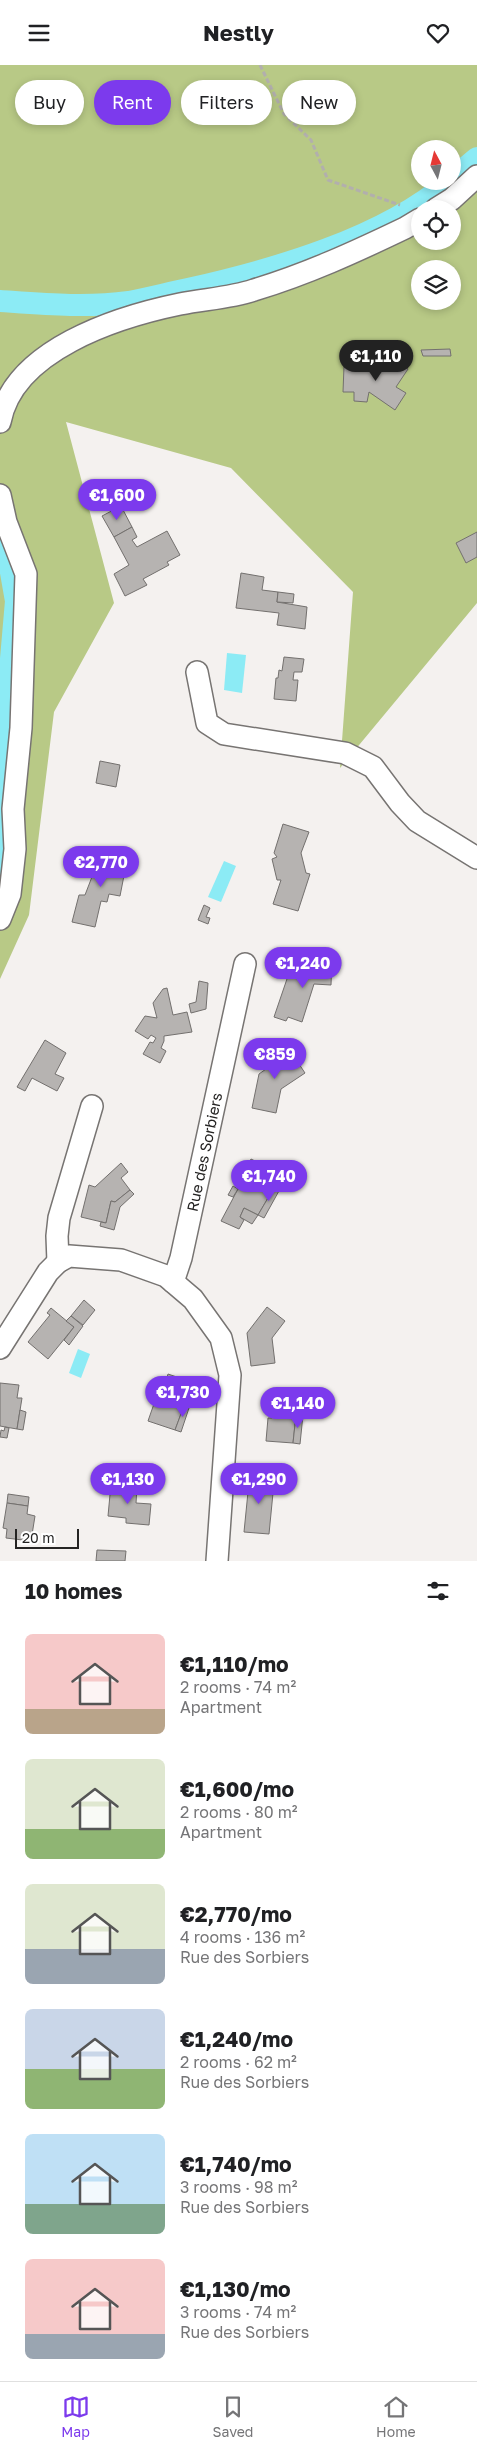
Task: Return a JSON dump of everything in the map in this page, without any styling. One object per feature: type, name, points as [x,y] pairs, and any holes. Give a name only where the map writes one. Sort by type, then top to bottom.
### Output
[{"type":"street","points":[[450,200],[477,176]]},
{"type":"street","points":[[0,423],[2,409],[30,367],[73,339],[124,318],[251,291],[305,274],[411,224]]},
{"type":"street","points":[[0,495],[6,521],[26,574],[22,709],[13,809],[15,849],[10,894],[0,919]]},
{"type":"street","points":[[197,672],[207,723],[224,734],[345,753],[373,767],[400,803],[417,821],[477,858]]},
{"type":"street","name":"Rue des Sorbiers","points":[[173,1282],[181,1258],[245,964]]},
{"type":"street","points":[[58,1262],[56,1236],[59,1218],[92,1106]]},
{"type":"street","points":[[0,1348],[48,1272],[58,1262],[69,1256],[121,1260],[166,1276],[193,1299],[221,1338],[230,1375],[217,1561]]},
{"type":"path","points":[[260,65],[284,114],[311,140],[328,180],[381,199]]},
{"type":"green space","points":[[0,65],[477,65],[477,603],[340,768],[353,592],[231,468],[66,422],[114,603],[54,712],[29,915],[0,979]]},
{"type":"water","points":[[227,653],[246,655],[242,693],[224,690]]},
{"type":"water","points":[[224,861],[236,866],[221,902],[208,897]]},
{"type":"water","points":[[78,1349],[90,1354],[81,1378],[69,1373]]},
{"type":"building","points":[[450,349],[451,356],[423,356],[421,350]]},
{"type":"building","points":[[379,358],[396,359],[408,369],[396,387],[406,393],[395,410],[369,392],[367,402],[354,401],[354,392],[343,392],[344,366],[377,367]]},
{"type":"building","points":[[121,506],[132,527],[114,537],[102,516]]},
{"type":"building","points":[[132,527],[137,537],[132,540],[137,547],[167,531],[180,555],[167,562],[169,565],[143,579],[147,585],[125,596],[114,574],[129,565],[114,537]]},
{"type":"building","points":[[477,532],[477,557],[466,563],[456,543]]},
{"type":"building","points":[[241,573],[264,577],[262,590],[278,592],[277,602],[307,607],[305,629],[277,625],[279,613],[236,608]]},
{"type":"building","points":[[278,592],[294,594],[293,603],[277,602]]},
{"type":"building","points":[[284,657],[304,659],[302,672],[294,672],[293,680],[298,680],[296,701],[274,699],[276,678],[278,678],[279,670],[282,671]]},
{"type":"building","points":[[100,761],[120,765],[116,787],[96,783]]},
{"type":"building","points":[[283,824],[309,832],[301,853],[306,873],[310,874],[298,911],[273,904],[281,880],[277,880],[272,859],[277,857],[274,853]]},
{"type":"building","points":[[104,851],[128,855],[120,896],[109,894],[107,902],[101,901],[95,927],[72,922],[79,895],[85,895],[95,869],[101,871]]},
{"type":"building","points":[[204,905],[210,908],[206,917],[210,918],[208,924],[198,920]]},
{"type":"building","points":[[307,957],[332,959],[331,985],[314,984],[302,1022],[288,1017],[286,1021],[274,1017],[289,973],[306,973]]},
{"type":"building","points":[[199,981],[208,983],[206,1009],[191,1013],[189,1004],[196,1002]]},
{"type":"building","points":[[167,988],[173,1015],[187,1012],[192,1032],[164,1036],[161,1048],[166,1051],[160,1063],[143,1054],[150,1042],[153,1043],[156,1038],[151,1035],[148,1039],[135,1031],[145,1016],[157,1018],[153,1003],[163,989]]},
{"type":"building","points":[[45,1040],[66,1053],[55,1074],[64,1078],[57,1091],[32,1078],[25,1091],[17,1087]]},
{"type":"building","points":[[272,1049],[279,1060],[291,1052],[305,1073],[281,1089],[276,1113],[252,1108],[259,1074],[266,1069],[259,1058]]},
{"type":"building","points":[[251,1159],[287,1177],[289,1185],[282,1190],[275,1186],[258,1215],[244,1208],[240,1217],[244,1220],[239,1229],[221,1221],[246,1174],[244,1173]]},
{"type":"building","points":[[121,1163],[128,1172],[121,1178],[130,1190],[115,1202],[111,1201],[106,1223],[81,1217],[89,1185],[95,1187]]},
{"type":"building","points":[[233,1186],[238,1189],[233,1197],[228,1195]]},
{"type":"building","points":[[275,1186],[280,1189],[264,1218],[258,1215]]},
{"type":"building","points":[[130,1190],[134,1194],[120,1207],[114,1230],[100,1226],[101,1222],[106,1223],[111,1201],[115,1202]]},
{"type":"building","points":[[244,1208],[258,1215],[252,1224],[240,1217]]},
{"type":"building","points":[[84,1300],[95,1310],[83,1325],[71,1316]]},
{"type":"building","points":[[267,1307],[285,1321],[272,1338],[275,1363],[251,1366],[247,1333]]},
{"type":"building","points":[[51,1308],[74,1327],[48,1359],[28,1342],[50,1315],[47,1313]]},
{"type":"building","points":[[71,1316],[83,1326],[69,1345],[64,1340],[74,1327],[66,1321]]},
{"type":"building","points":[[168,1374],[197,1384],[190,1405],[185,1403],[175,1430],[148,1421],[156,1398],[160,1399]]},
{"type":"building","points":[[0,1383],[19,1385],[17,1398],[22,1398],[17,1429],[0,1426]]},
{"type":"building","points":[[274,1389],[304,1392],[303,1415],[296,1415],[293,1443],[266,1441],[268,1418],[272,1418]]},
{"type":"building","points":[[185,1403],[190,1405],[181,1432],[175,1430]]},
{"type":"building","points":[[20,1410],[26,1412],[23,1430],[17,1429]]},
{"type":"building","points":[[296,1415],[303,1415],[300,1444],[293,1443]]},
{"type":"building","points":[[5,1427],[9,1428],[7,1438],[0,1437],[1,1430],[4,1431]]},
{"type":"building","points":[[244,1478],[278,1481],[277,1494],[273,1493],[269,1534],[244,1532],[248,1492],[242,1492]]},
{"type":"building","points":[[111,1484],[137,1487],[136,1503],[151,1504],[149,1525],[126,1523],[126,1518],[108,1516]]},
{"type":"building","points":[[8,1494],[29,1497],[28,1506],[7,1503]]},
{"type":"building","points":[[7,1503],[28,1506],[27,1514],[35,1516],[31,1541],[6,1538],[7,1529],[3,1528]]},
{"type":"building","points":[[97,1550],[126,1551],[125,1561],[96,1561]]},
{"type":"waterway","points":[[461,171],[477,158]]},
{"type":"waterway","points":[[0,301],[81,305],[113,304],[221,281],[291,262],[360,236],[393,220],[423,202],[438,190]]},
{"type":"waterway","points":[[0,535],[9,561],[16,601],[1,774],[3,859],[0,877]]}]
